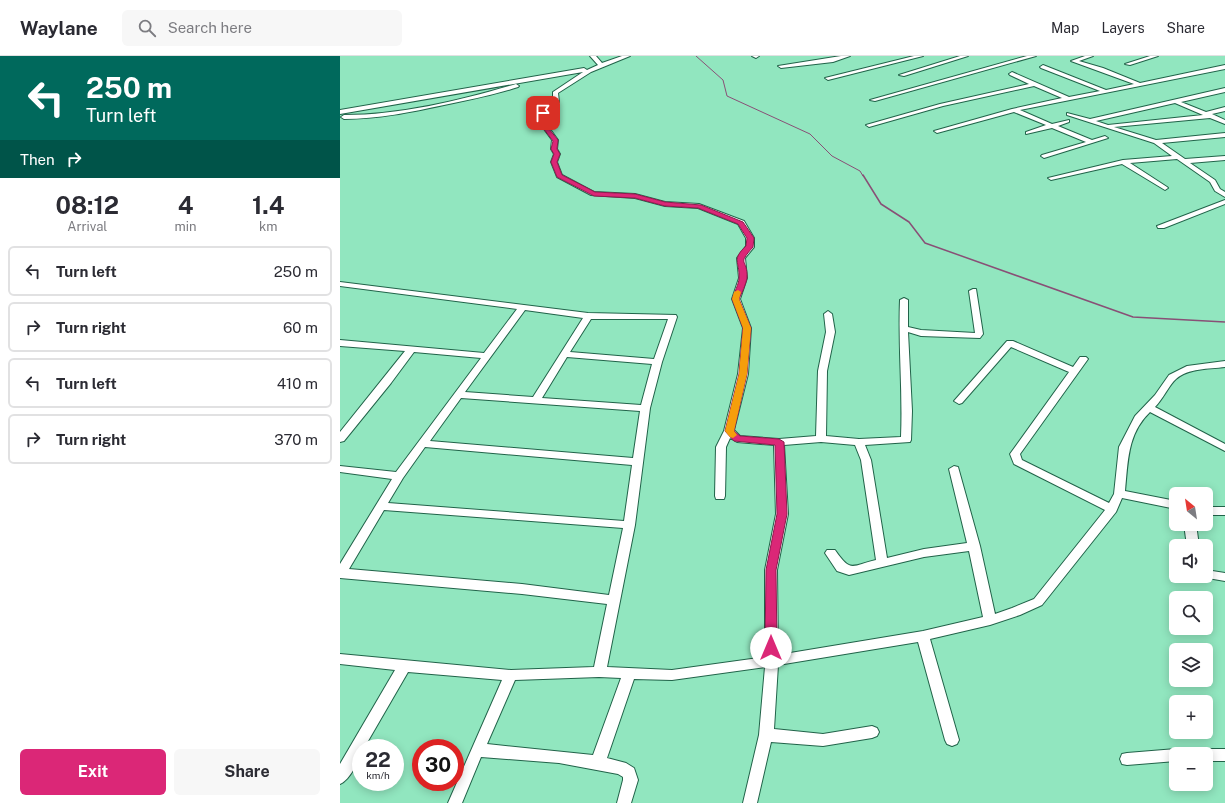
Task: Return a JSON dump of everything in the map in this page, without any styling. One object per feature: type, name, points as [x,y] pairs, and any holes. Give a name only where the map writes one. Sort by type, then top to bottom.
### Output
[{"type":"street","points":[[593,56],[599,67]]},
{"type":"street","points":[[340,117],[368,117],[418,109],[495,93],[533,81],[568,77],[627,56]]},
{"type":"street","points":[[781,66],[827,61],[847,56]]},
{"type":"street","points":[[828,78],[920,56]]},
{"type":"street","points":[[902,75],[965,56]]},
{"type":"street","points":[[873,100],[1033,56]]},
{"type":"street","points":[[1090,56],[1074,61],[1101,69],[1138,84]]},
{"type":"street","points":[[1128,64],[1155,56]]},
{"type":"street","points":[[340,112],[599,67]]},
{"type":"street","points":[[1043,67],[1105,91]]},
{"type":"street","points":[[937,131],[1014,110],[1225,67]]},
{"type":"street","points":[[582,73],[555,93],[556,102],[543,113],[542,124],[556,140],[554,149],[557,154],[554,162],[559,176],[594,194],[635,196],[665,204],[699,206],[741,223],[750,238],[750,247],[742,254],[740,259],[743,278],[736,299],[747,328],[743,374],[729,431],[721,447],[720,496]]},
{"type":"street","points":[[1012,74],[1068,99]]},
{"type":"street","points":[[869,125],[942,105],[1035,84]]},
{"type":"street","points":[[1092,120],[1225,90]]},
{"type":"street","points":[[1175,101],[1225,122]]},
{"type":"street","points":[[1109,126],[1208,115],[1225,109]]},
{"type":"street","points":[[1014,110],[1092,142]]},
{"type":"street","points":[[1069,114],[1092,120],[1156,142],[1213,181],[1217,190],[1225,195]]},
{"type":"street","points":[[1028,133],[1067,121]]},
{"type":"street","points":[[1156,142],[1225,135]]},
{"type":"street","points":[[1044,156],[1105,138]]},
{"type":"street","points":[[1051,178],[1123,162],[1178,157]]},
{"type":"street","points":[[1185,162],[1225,158]]},
{"type":"street","points":[[1123,162],[1165,188]]},
{"type":"street","points":[[1161,226],[1225,202]]},
{"type":"street","points":[[341,285],[588,316],[673,318],[657,362],[645,408],[629,525],[599,672]]},
{"type":"street","points":[[904,329],[909,331],[977,336],[979,334],[973,291]]},
{"type":"street","points":[[729,431],[737,439],[779,442],[821,439],[859,442],[906,440],[907,411],[904,380],[905,352],[903,343],[904,300]]},
{"type":"street","points":[[522,308],[460,395],[399,476],[340,574],[522,589],[613,600]]},
{"type":"street","points":[[821,439],[821,386],[825,358],[829,350],[829,341],[832,331],[828,314]]},
{"type":"street","points":[[536,400],[588,316]]},
{"type":"street","points":[[959,401],[1010,343],[1074,371]]},
{"type":"street","points":[[341,344],[488,356]]},
{"type":"street","points":[[340,439],[388,381],[411,350]]},
{"type":"street","points":[[565,354],[657,362]]},
{"type":"street","points":[[1083,359],[1015,454],[1015,458],[1018,462],[1112,509]]},
{"type":"street","points":[[340,659],[511,675],[599,672],[672,675],[923,636],[990,620],[1038,602],[1112,509],[1119,494],[1124,447],[1138,418],[1159,397],[1172,378],[1187,369],[1225,364]]},
{"type":"street","points":[[460,395],[645,408]]},
{"type":"street","points":[[1148,407],[1225,448]]},
{"type":"street","points":[[750,803],[766,735],[772,675],[777,659],[771,570],[782,514],[779,442]]},
{"type":"street","points":[[859,442],[866,460],[882,563]]},
{"type":"street","points":[[423,444],[637,462]]},
{"type":"street","points":[[340,469],[399,476]]},
{"type":"street","points":[[954,469],[974,546],[990,620]]},
{"type":"street","points":[[1119,494],[1169,504]]},
{"type":"street","points":[[381,506],[629,525]]},
{"type":"street","points":[[1213,512],[1225,511]]},
{"type":"street","points":[[831,553],[841,568],[845,571],[924,553],[974,546]]},
{"type":"street","points":[[1213,575],[1225,577]]},
{"type":"street","points":[[923,636],[952,740]]},
{"type":"street","points":[[340,777],[404,666]]},
{"type":"street","points":[[598,762],[630,673]]},
{"type":"street","points":[[455,803],[472,761],[511,675]]},
{"type":"street","points":[[766,735],[823,740],[872,732]]},
{"type":"street","points":[[478,750],[598,762],[625,768],[631,781],[624,803]]},
{"type":"street","points":[[1213,755],[1225,755]]},
{"type":"street","points":[[1127,759],[1169,756]]},
{"type":"waterway","points":[[696,56],[723,80],[727,96],[810,134],[832,156],[860,171],[863,176]]},
{"type":"waterway","points":[[863,175],[881,204],[909,222],[925,243],[1133,317],[1225,322]]},
{"type":"slow traffic","points":[[733,435],[729,431],[743,374],[747,328],[736,299],[738,292]]},
{"type":"route","points":[[543,113],[542,124],[556,140],[554,149],[557,154],[554,162],[559,176],[588,192],[598,195],[635,196],[665,204],[699,206],[741,223],[750,238],[750,247],[742,254],[740,259],[743,278],[736,299],[747,328],[743,374],[729,431],[737,439],[779,442],[782,514],[781,528],[771,570],[771,648]]}]
